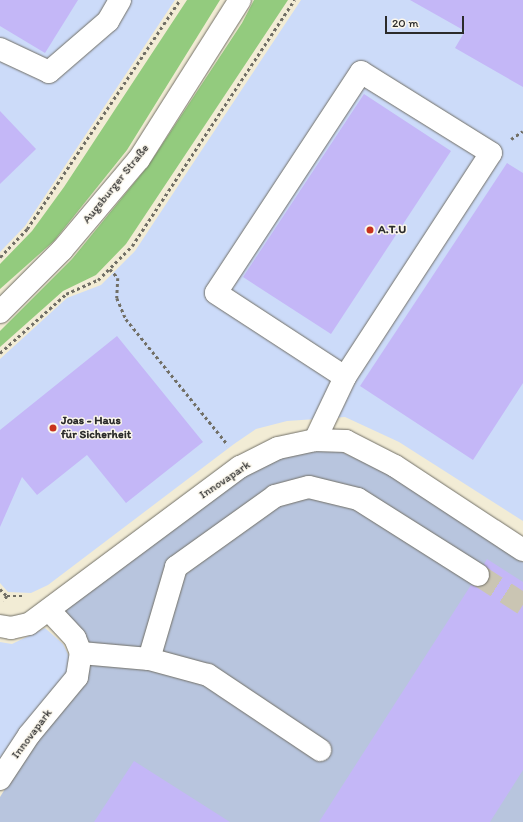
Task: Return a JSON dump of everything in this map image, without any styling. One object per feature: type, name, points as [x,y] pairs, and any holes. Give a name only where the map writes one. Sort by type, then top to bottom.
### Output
[{"type":"street","points":[[0,49],[49,72],[108,21],[120,0]]},
{"type":"street","name":"Augsburger Straße","points":[[0,312],[62,250],[139,160],[240,0]]},
{"type":"street","points":[[315,440],[345,377],[491,153],[361,72],[216,293],[345,377]]},
{"type":"street","name":"Innovapark","points":[[0,626],[11,628],[29,624],[50,610],[240,467],[278,448],[315,440],[346,441],[395,466],[523,550]]},
{"type":"street","points":[[149,659],[176,567],[275,496],[309,487],[358,498],[478,575]]},
{"type":"street","points":[[50,610],[76,638],[81,653],[149,659],[208,674],[320,750]]},
{"type":"street","name":"Innovapark","points":[[0,779],[29,735],[77,677],[81,653]]},
{"type":"path","points":[[0,257],[27,229],[180,0]]},
{"type":"path","points":[[0,353],[66,294],[98,280],[132,246],[294,0]]},
{"type":"path","points":[[110,268],[118,278],[117,298],[126,318],[232,450],[240,467]]},
{"type":"shaded area","points":[[0,0],[175,0],[25,226],[0,252]]},
{"type":"shaded area","points":[[301,0],[523,0],[523,521],[399,442],[345,417],[287,421],[256,429],[234,444],[48,585],[31,593],[8,592],[0,583],[0,359],[67,298],[101,285],[135,251]]},
{"type":"shaded area","points":[[312,449],[342,452],[388,473],[523,562],[523,822],[0,822],[0,797],[37,738],[85,682],[61,610],[242,475],[278,457]]},
{"type":"shaded area","points":[[45,628],[63,644],[69,656],[67,673],[0,760],[0,642],[12,644]]},
{"type":"green space","points":[[187,0],[220,0],[127,150],[54,241],[0,289],[0,264],[32,231],[64,187]]},
{"type":"green space","points":[[254,0],[288,0],[126,244],[96,275],[63,291],[0,347],[0,331],[72,259],[148,166],[242,23]]},
{"type":"building","points":[[0,0],[78,0],[45,53],[0,26]]},
{"type":"building","points":[[410,0],[523,0],[523,87],[455,48],[465,31]]},
{"type":"building","points":[[364,94],[451,151],[331,334],[243,277]]},
{"type":"building","points":[[0,111],[36,149],[0,184]]},
{"type":"building","points":[[507,163],[523,173],[523,383],[473,460],[360,386]]},
{"type":"building","points":[[117,336],[203,442],[126,503],[87,455],[37,495],[22,477],[0,527],[0,430]]},
{"type":"building","points":[[487,559],[523,582],[523,770],[490,822],[319,822],[471,585],[478,587],[488,582],[490,575],[484,564]]},
{"type":"building","points":[[134,761],[230,822],[94,822]]},
{"type":"tunnel","points":[[478,575],[523,604]]},
{"type":"place","name":"A.T.U","points":[[370,230]]},
{"type":"place","name":"Joas - Haus für Sicherheit","points":[[53,428]]}]
